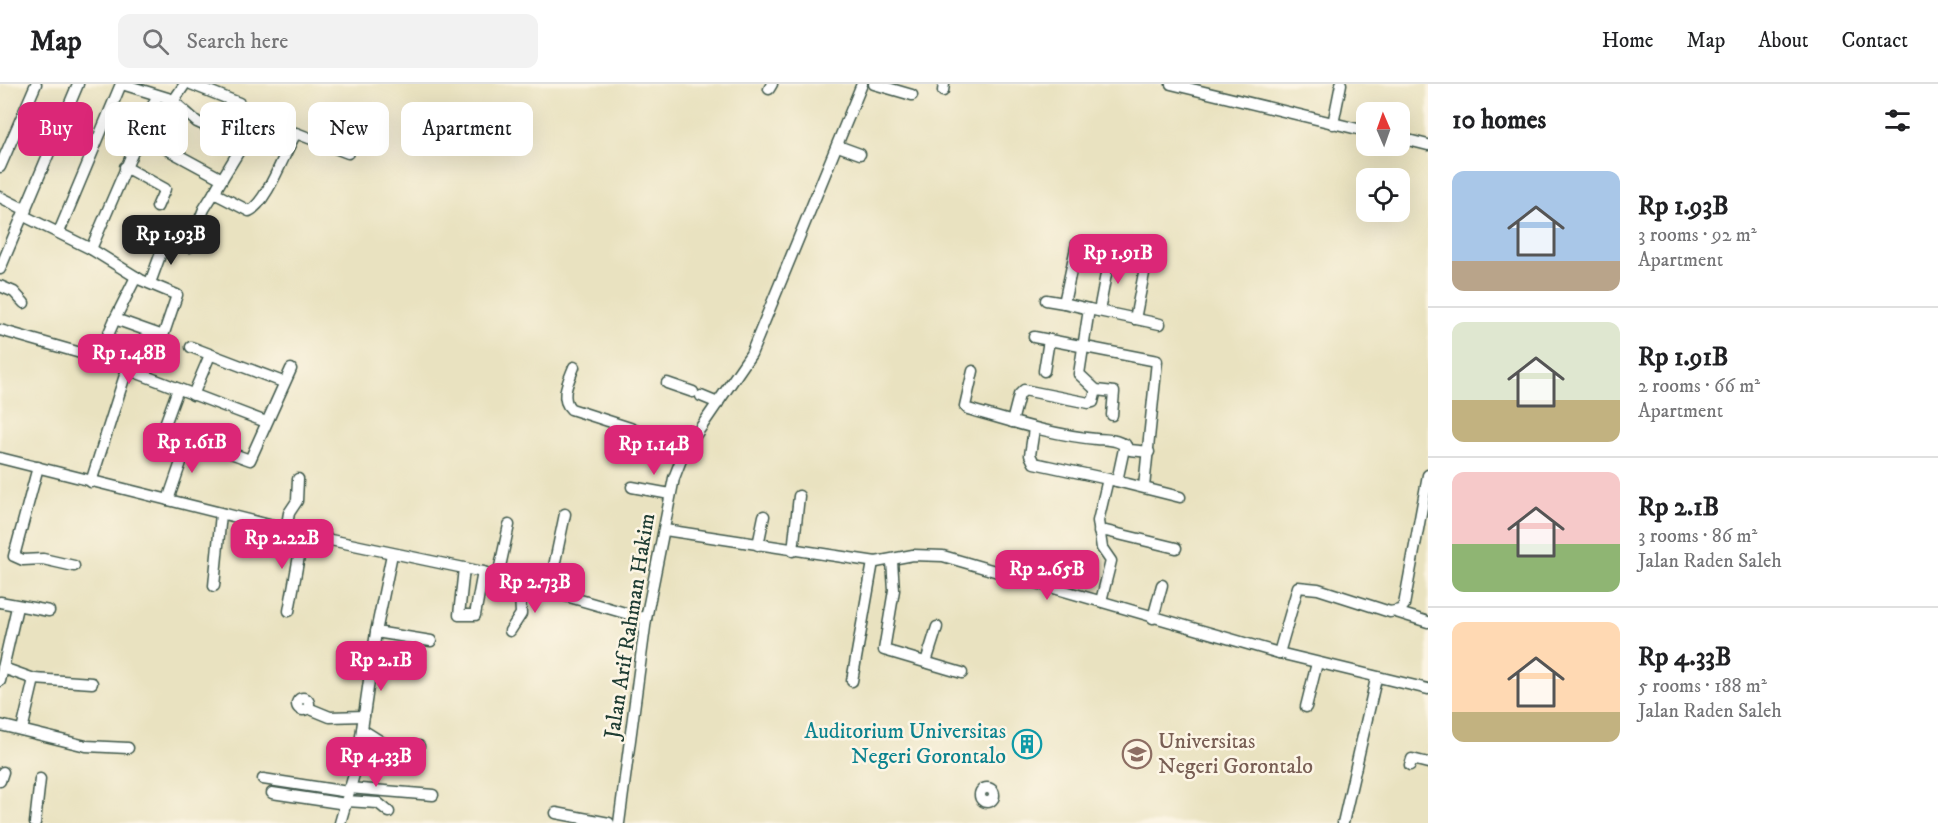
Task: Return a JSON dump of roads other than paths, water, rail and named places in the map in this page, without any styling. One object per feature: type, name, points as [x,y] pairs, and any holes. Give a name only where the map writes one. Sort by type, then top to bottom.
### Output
[{"type":"street","points":[[0,167],[36,84]]},
{"type":"street","points":[[0,268],[78,84]]},
{"type":"street","points":[[172,100],[177,99],[185,84]]},
{"type":"street","points":[[191,84],[236,102]]},
{"type":"street","points":[[874,84],[912,95]]},
{"type":"street","points":[[1171,84],[1356,129]]},
{"type":"street","points":[[1333,124],[1341,84]]},
{"type":"street","points":[[60,232],[127,85],[172,100],[200,123]]},
{"type":"street","name":"Jalan Arif Rahman Hakim","points":[[619,823],[646,619],[665,530],[670,494],[684,452],[751,354],[787,261],[838,146],[860,85]]},
{"type":"street","points":[[155,102],[157,96]]},
{"type":"street","points":[[214,193],[246,210],[252,210],[297,132],[308,137]]},
{"type":"street","points":[[1410,140],[1428,145]]},
{"type":"street","points":[[838,146],[860,154]]},
{"type":"street","points":[[91,249],[130,156]]},
{"type":"street","points":[[180,156],[222,179]]},
{"type":"street","points":[[189,247],[204,209],[236,156]]},
{"type":"street","points":[[125,167],[165,189],[157,207]]},
{"type":"street","points":[[0,197],[136,277],[177,295],[163,336],[115,319]]},
{"type":"street","points":[[150,284],[166,239]]},
{"type":"street","points":[[1064,303],[1077,243]]},
{"type":"street","points":[[1012,422],[1019,395],[1024,390],[1093,402],[1096,390],[1093,385],[1080,378],[1084,346],[1110,253]]},
{"type":"street","points":[[1135,319],[1146,263]]},
{"type":"street","points":[[98,358],[136,277]]},
{"type":"street","points":[[0,286],[14,292],[24,303]]},
{"type":"street","points":[[1046,300],[1160,324]]},
{"type":"street","points":[[0,330],[98,358],[266,422]]},
{"type":"street","points":[[1034,336],[1158,362],[1144,487]]},
{"type":"street","points":[[1044,370],[1049,340]]},
{"type":"street","points":[[191,347],[283,382]]},
{"type":"street","points":[[193,395],[210,355]]},
{"type":"street","points":[[574,367],[565,394],[566,405],[571,409],[630,428],[684,452]]},
{"type":"street","points":[[91,482],[127,369]]},
{"type":"street","points":[[178,388],[164,427],[189,439],[250,460],[283,382],[291,369]]},
{"type":"street","points":[[973,371],[966,408],[1034,429],[1125,444],[1130,450],[1149,452]]},
{"type":"street","points":[[667,383],[718,403]]},
{"type":"street","points":[[1096,390],[1114,392],[1112,415]]},
{"type":"street","points":[[1034,429],[1030,455],[1034,463],[1180,497]]},
{"type":"street","points":[[168,500],[189,439]]},
{"type":"street","points":[[1101,601],[1111,561],[1103,552],[1099,532],[1099,515],[1125,444]]},
{"type":"street","points":[[0,458],[286,530],[483,572],[646,619]]},
{"type":"street","points":[[38,467],[14,556],[23,560],[43,559],[74,566]]},
{"type":"street","points":[[1396,612],[1404,605],[1428,476]]},
{"type":"street","points":[[286,530],[289,513],[297,501],[298,479]]},
{"type":"street","points":[[632,487],[670,494]]},
{"type":"street","points":[[793,551],[799,496]]},
{"type":"street","points":[[214,586],[221,514]]},
{"type":"street","points":[[549,590],[564,514]]},
{"type":"street","points":[[758,545],[764,516]]},
{"type":"street","points":[[498,576],[508,525]]},
{"type":"street","points":[[665,530],[873,562],[892,561],[913,555],[943,556],[1279,653],[1376,679],[1428,689]]},
{"type":"street","points":[[1099,532],[1106,531],[1176,548]]},
{"type":"street","points":[[289,612],[303,534]]},
{"type":"street","points":[[340,823],[357,764],[376,632],[392,554]]},
{"type":"street","points":[[892,561],[894,590],[884,650],[962,673]]},
{"type":"street","points":[[852,681],[873,562]]},
{"type":"street","points":[[464,568],[459,615],[475,615],[483,572]]},
{"type":"street","points":[[510,631],[521,614],[520,592],[524,583]]},
{"type":"street","points":[[1153,618],[1162,585]]},
{"type":"street","points":[[1279,653],[1298,587],[1318,588],[1428,622]]},
{"type":"street","points":[[0,602],[17,607],[49,611]]},
{"type":"street","points":[[0,681],[17,607]]},
{"type":"street","points":[[926,662],[937,627]]},
{"type":"street","points":[[376,632],[430,641]]},
{"type":"street","points":[[1306,707],[1317,663]]},
{"type":"street","points":[[3,668],[34,679],[92,683]]},
{"type":"street","points":[[22,730],[34,679]]},
{"type":"street","points":[[1343,823],[1376,679]]},
{"type":"street","points":[[308,708],[330,717],[364,716]]},
{"type":"street","points":[[0,725],[86,746],[128,748]]},
{"type":"street","points":[[362,730],[387,747],[419,746]]},
{"type":"street","points":[[1410,765],[1412,759],[1428,763]]},
{"type":"street","points":[[35,823],[40,779]]},
{"type":"street","points":[[263,779],[378,803],[389,812]]},
{"type":"street","points":[[272,793],[347,796],[433,795]]},
{"type":"street","points":[[556,813],[609,823]]},
{"type":"place","name":"Auditorium Universitas Negeri Gorontalo","points":[[1027,744]]},
{"type":"place","name":"Universitas Negeri Gorontalo","points":[[1137,754]]}]
